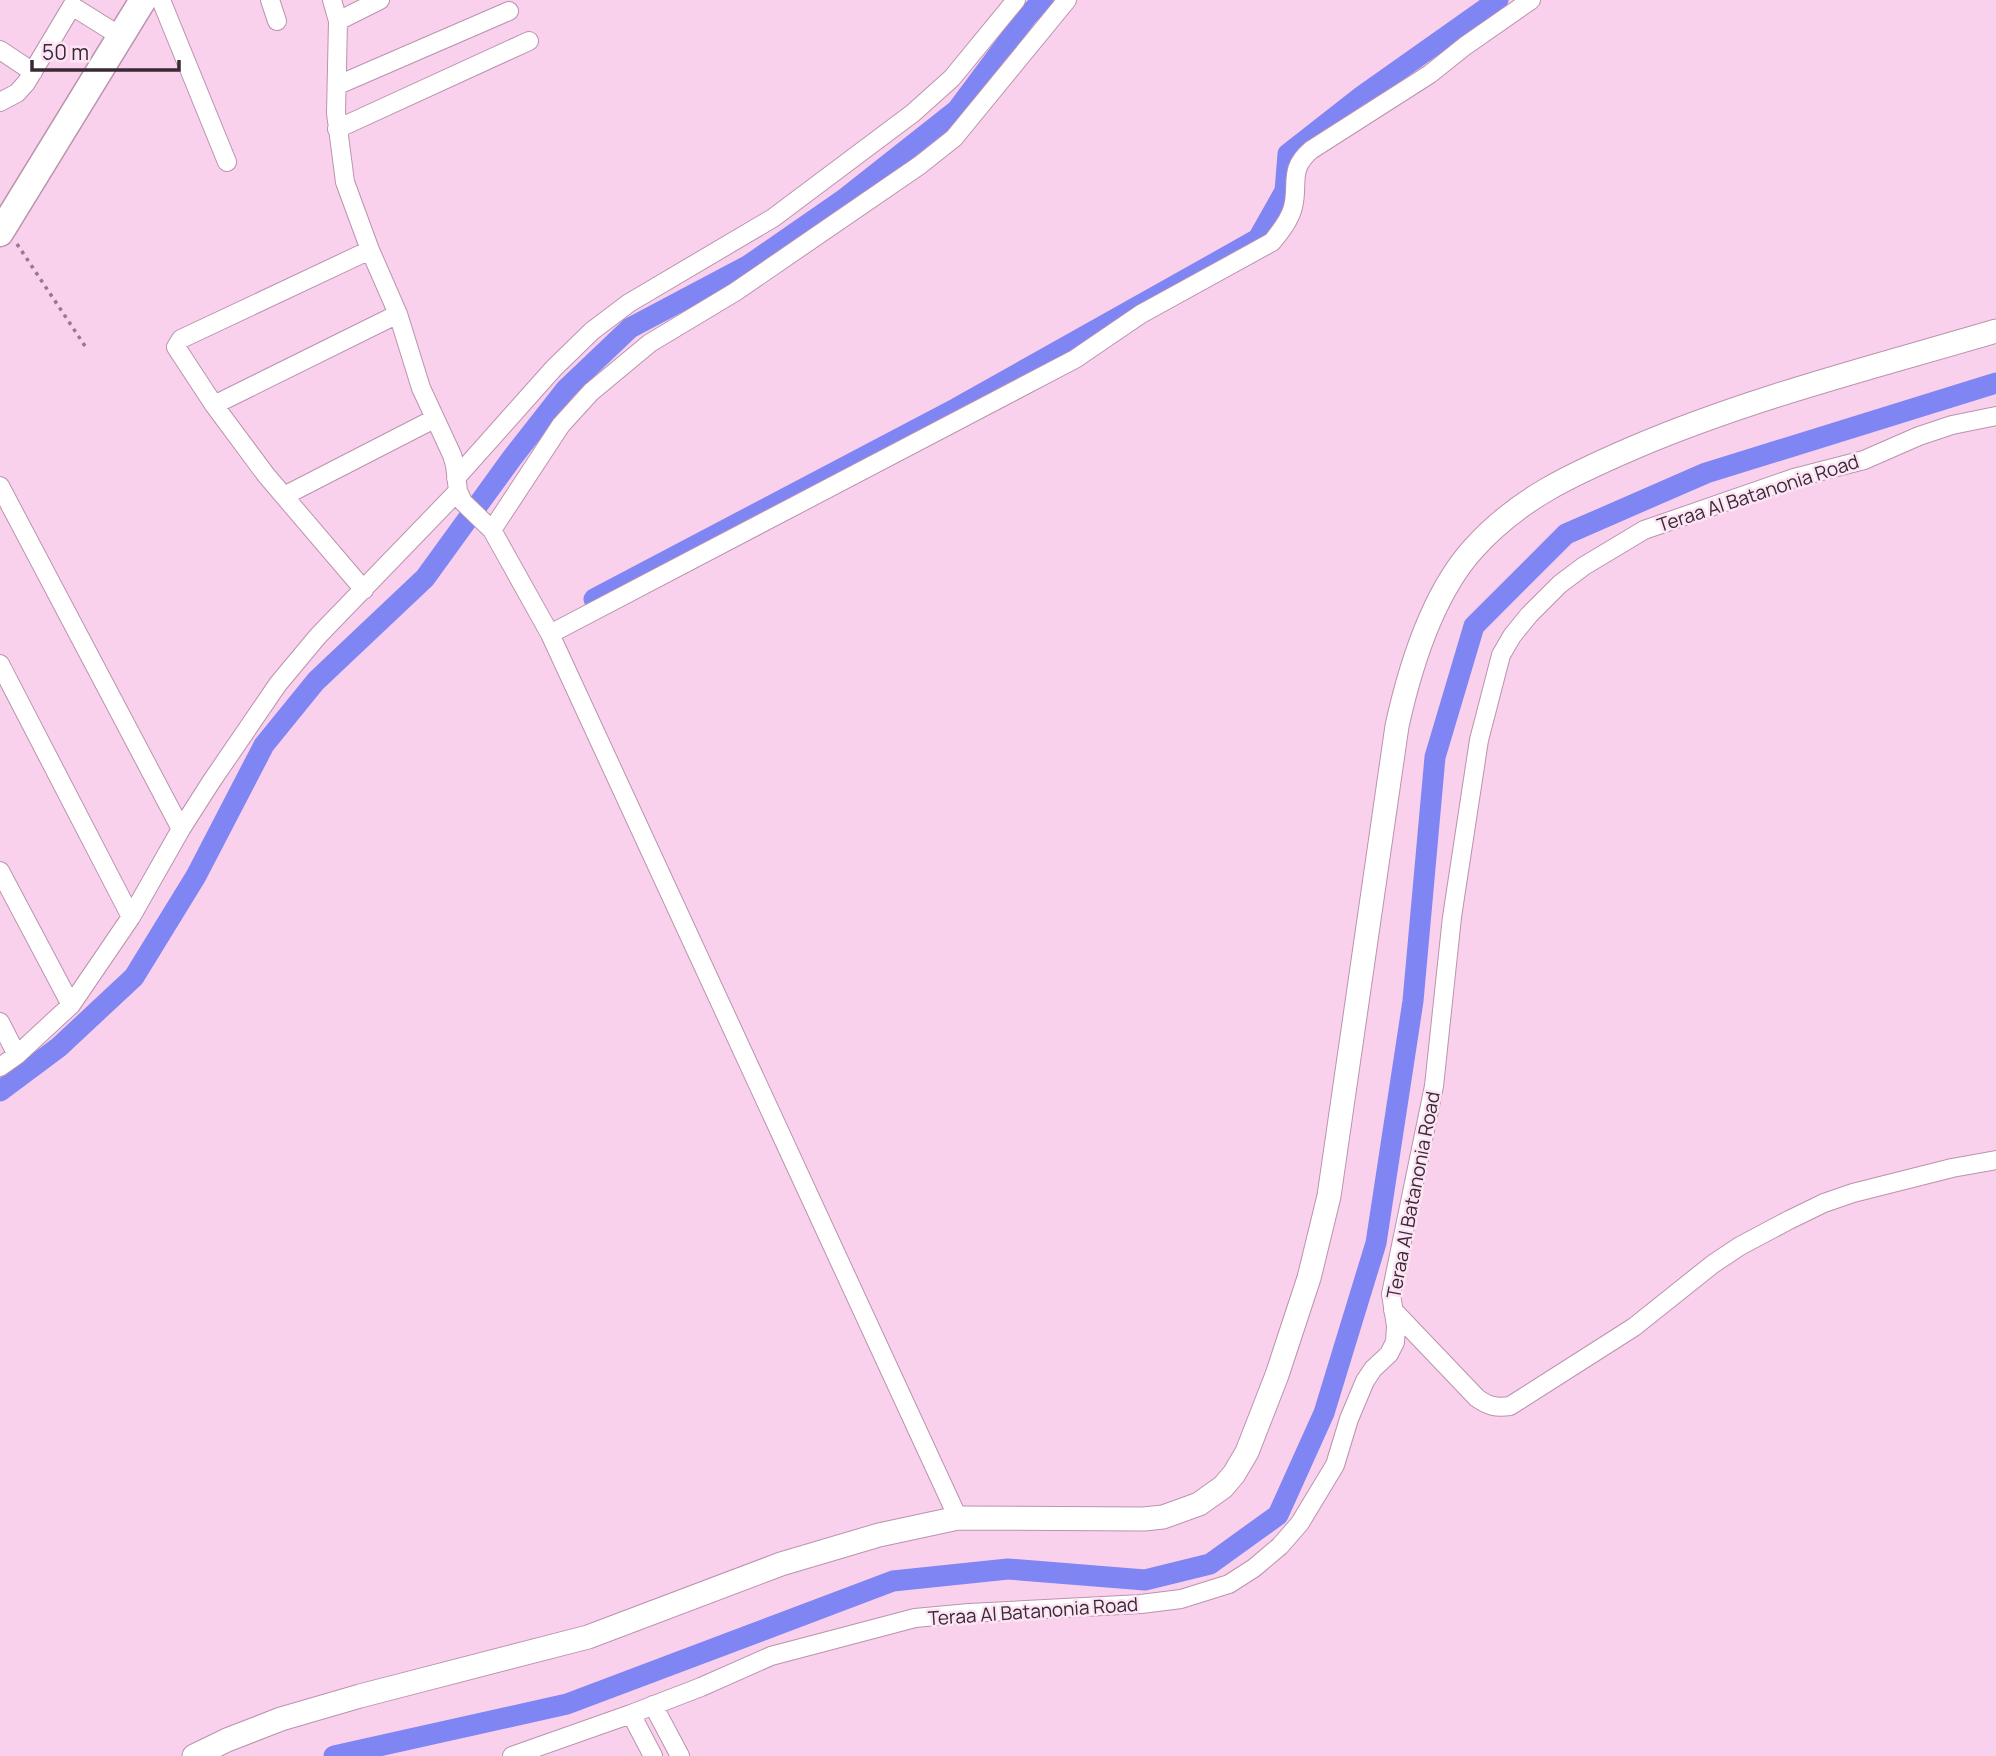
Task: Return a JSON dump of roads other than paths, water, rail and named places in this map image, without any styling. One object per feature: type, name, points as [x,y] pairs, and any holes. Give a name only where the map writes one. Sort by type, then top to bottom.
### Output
[{"type":"main road","points":[[2,229],[143,0]]},
{"type":"street","points":[[161,0],[227,162]]},
{"type":"street","points":[[270,0],[277,21]]},
{"type":"street","points":[[332,0],[338,21],[337,129],[345,182],[370,250],[398,314],[412,363],[455,465],[459,491],[487,525],[550,634],[958,1518]]},
{"type":"street","points":[[338,21],[380,0]]},
{"type":"street","points":[[0,1067],[17,1055],[71,1005],[131,917],[181,830],[278,684],[318,636],[459,491],[554,368],[592,331],[629,303],[773,218],[913,113],[952,78],[1016,0]]},
{"type":"street","points":[[487,525],[561,425],[591,392],[650,343],[734,292],[920,165],[954,138],[1067,0]]},
{"type":"street","points":[[550,634],[1075,359],[1141,314],[1272,242],[1284,227],[1293,208],[1297,167],[1302,158],[1430,74],[1531,0]]},
{"type":"street","points":[[0,102],[17,93],[33,72],[70,3],[120,36]]},
{"type":"street","points":[[338,85],[509,11]]},
{"type":"street","points":[[337,129],[529,41]]},
{"type":"street","points":[[0,50],[33,72]]},
{"type":"street","points":[[364,590],[284,496],[214,405],[178,352],[177,343],[370,250]]},
{"type":"street","points":[[214,405],[398,314]]},
{"type":"street","points":[[194,1756],[281,1719],[587,1637],[781,1564],[879,1535],[958,1518],[1163,1517],[1199,1504],[1212,1496],[1234,1474],[1247,1452],[1277,1375],[1309,1278],[1329,1196],[1387,791],[1406,686],[1427,626],[1450,583],[1473,550],[1503,520],[1537,494],[1572,474],[1729,410],[1996,331]]},
{"type":"street","name":"Teraa Al Batanonia Road","points":[[512,1756],[631,1714],[771,1656],[915,1618],[1141,1604],[1181,1599],[1229,1584],[1254,1568],[1280,1546],[1300,1523],[1335,1465],[1364,1381],[1373,1368],[1389,1354],[1395,1342],[1396,1326],[1391,1308],[1391,1294],[1434,1086],[1452,917],[1475,762],[1498,665],[1512,636],[1560,584],[1584,566],[1644,530],[1794,478],[1864,460],[1952,425],[1996,416]]},
{"type":"street","points":[[284,496],[435,419]]},
{"type":"street","points":[[0,486],[181,830]]},
{"type":"street","points":[[0,664],[131,917]]},
{"type":"street","points":[[0,871],[71,1005]]},
{"type":"street","points":[[0,1023],[17,1055]]},
{"type":"street","points":[[1391,1308],[1477,1398],[1498,1408],[1510,1406],[1634,1327],[1740,1246],[1789,1220],[1853,1193],[1996,1160]]},
{"type":"street","points":[[653,1705],[680,1756]]},
{"type":"street","points":[[631,1714],[653,1756]]},
{"type":"waterway","points":[[0,1091],[59,1047],[134,977],[196,876],[264,745],[316,681],[425,578],[566,389],[630,328],[749,265],[843,200],[957,110],[1027,16],[1043,0]]},
{"type":"waterway","points":[[594,599],[957,408],[1258,239],[1285,191],[1288,154],[1362,96],[1498,0]]},
{"type":"waterway","points":[[334,1756],[567,1704],[893,1581],[1008,1569],[1145,1580],[1210,1564],[1278,1515],[1324,1413],[1376,1243],[1413,1001],[1435,757],[1474,626],[1566,534],[1706,473],[1996,383]]}]
